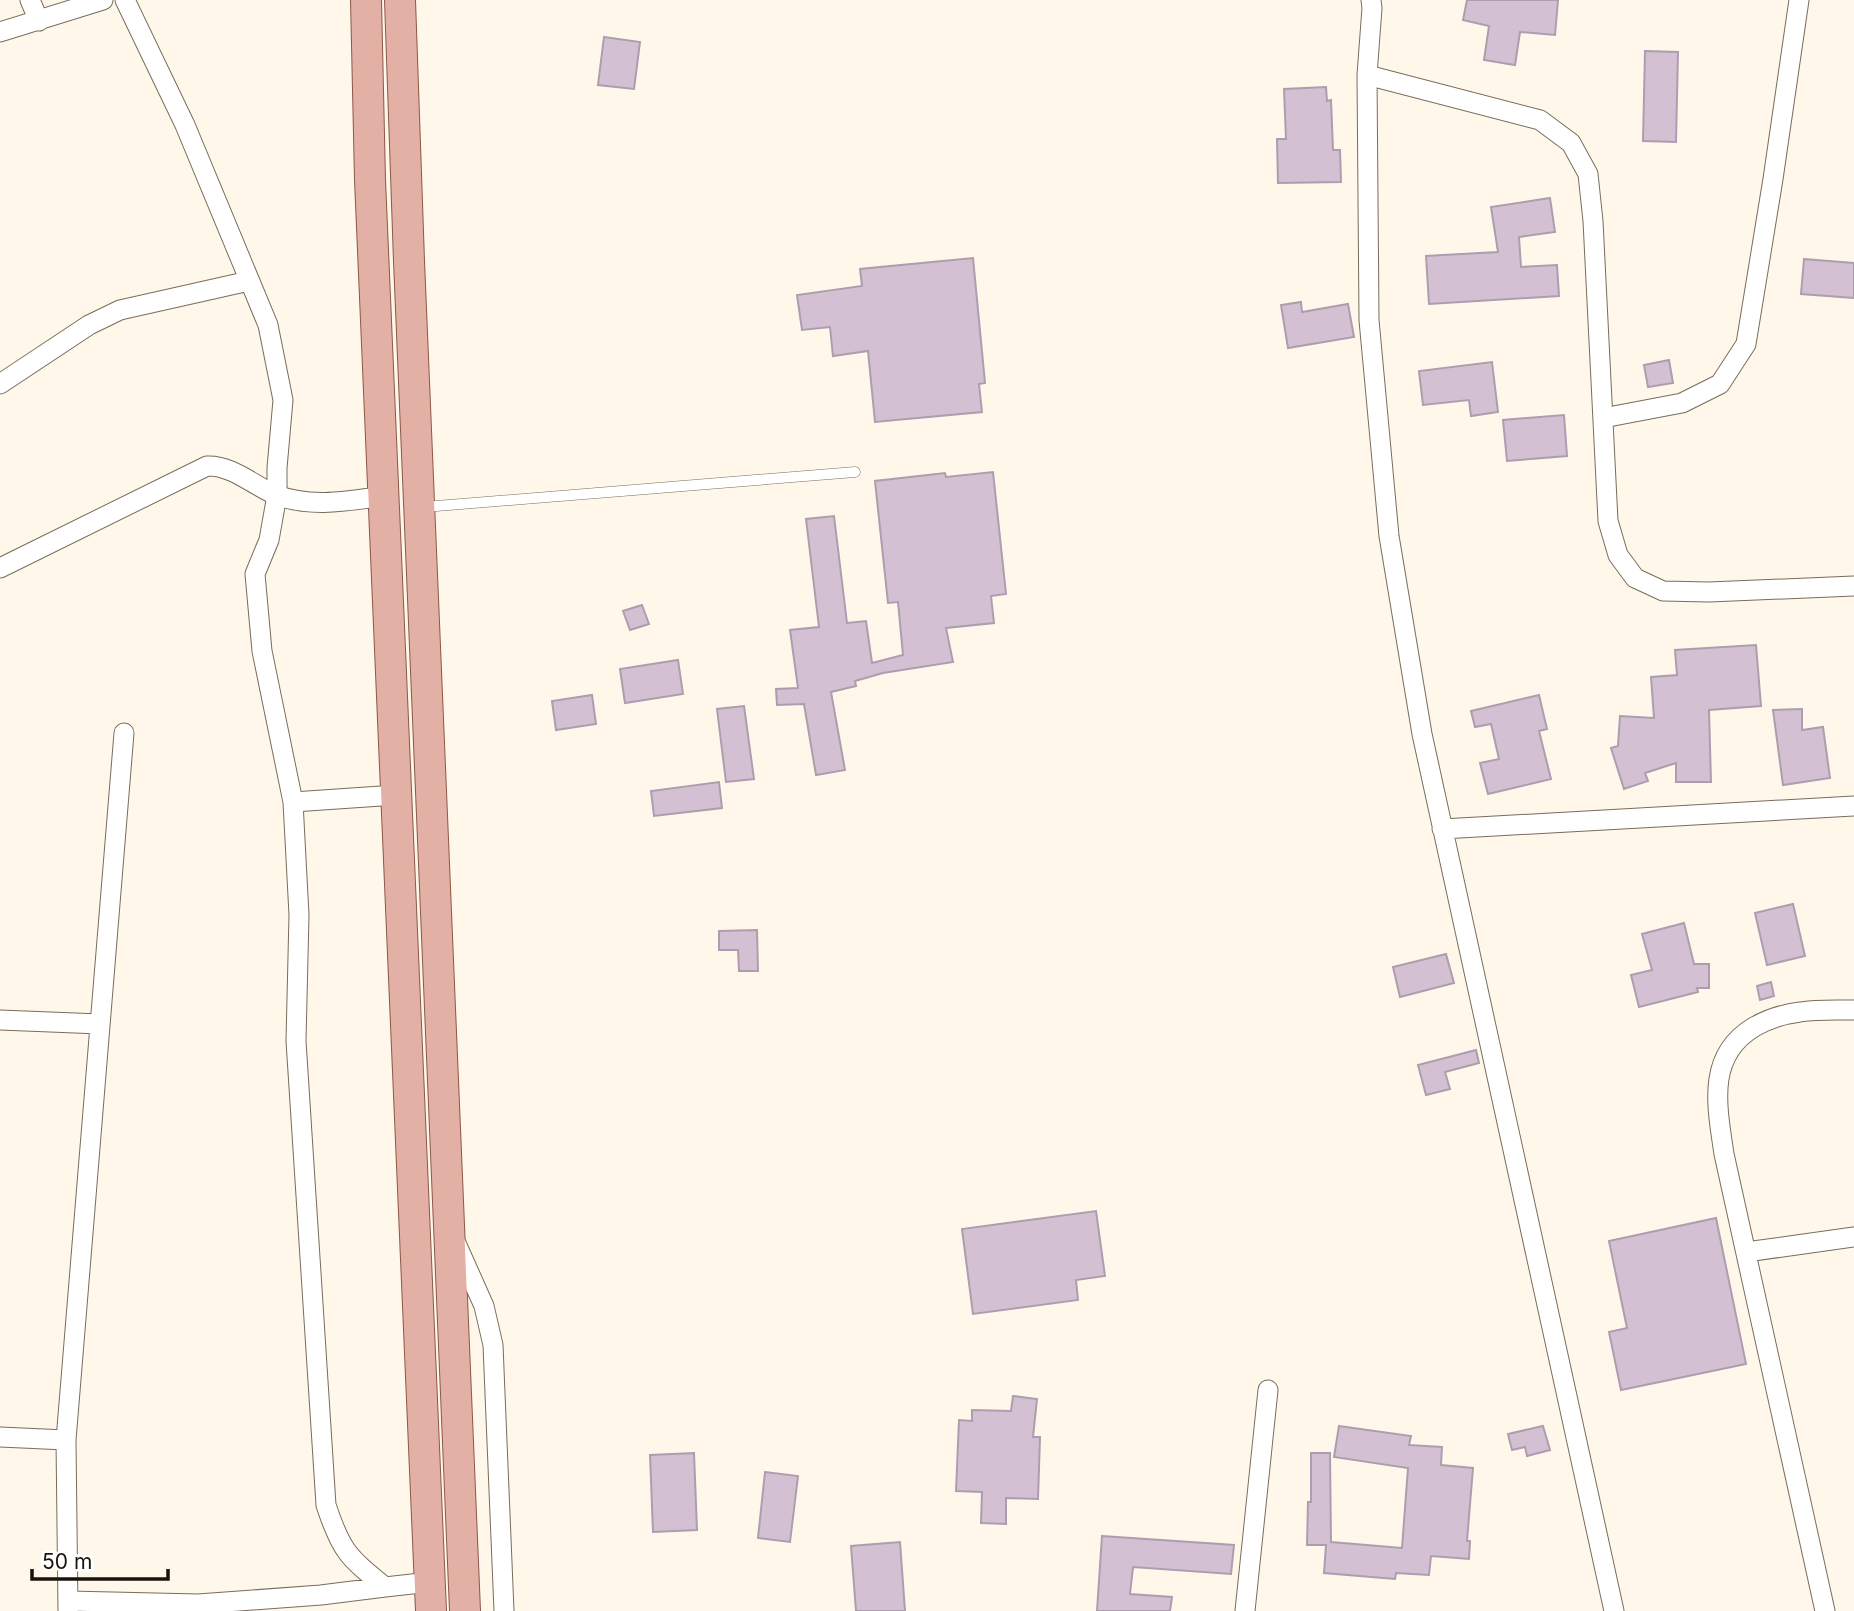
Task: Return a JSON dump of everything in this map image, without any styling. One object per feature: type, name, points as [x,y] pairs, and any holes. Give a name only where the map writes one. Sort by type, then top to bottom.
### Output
[{"type":"main road","points":[[366,0],[370,180],[430,1596]]},
{"type":"main road","points":[[400,0],[465,1611]]},
{"type":"street","points":[[30,0],[39,21]]},
{"type":"street","points":[[0,32],[103,0]]},
{"type":"street","points":[[125,0],[185,125],[268,325],[282,400],[277,495],[269,540],[255,574],[262,651],[293,802],[299,915],[296,1041],[326,1505],[337,1537],[352,1560],[386,1587]]},
{"type":"street","points":[[1371,0],[1367,75],[1369,320],[1389,536],[1422,734],[1614,1611]]},
{"type":"street","points":[[1603,418],[1682,403],[1720,384],[1746,344],[1799,0]]},
{"type":"street","points":[[1367,75],[1540,120],[1571,143],[1588,174],[1593,221],[1608,521],[1618,555],[1635,578],[1663,590],[1709,592],[1854,586]]},
{"type":"street","points":[[0,383],[89,325],[120,310],[249,281]]},
{"type":"street","points":[[0,568],[207,466],[219,465],[277,495],[321,505],[384,496]]},
{"type":"street","points":[[124,733],[66,1440],[68,1606],[198,1604],[321,1595],[386,1587],[430,1596]]},
{"type":"street","points":[[293,802],[396,795]]},
{"type":"street","points":[[1442,829],[1854,806]]},
{"type":"street","points":[[1825,1611],[1724,1154],[1717,1108],[1719,1075],[1724,1056],[1743,1034],[1769,1019],[1800,1012],[1854,1010]]},
{"type":"street","points":[[0,1020],[100,1024]]},
{"type":"street","points":[[450,1231],[484,1306],[493,1345],[504,1611]]},
{"type":"street","points":[[1746,1252],[1854,1237]]},
{"type":"street","points":[[1245,1611],[1268,1390]]},
{"type":"street","points":[[0,1437],[66,1440]]},
{"type":"lane","points":[[420,508],[855,472]]},
{"type":"building","points":[[1467,0],[1558,0],[1555,35],[1520,32],[1515,65],[1484,60],[1489,26],[1463,20]]},
{"type":"building","points":[[604,37],[640,42],[634,89],[598,85]]},
{"type":"building","points":[[1645,51],[1678,52],[1676,142],[1643,141]]},
{"type":"building","points":[[1326,87],[1327,101],[1331,100],[1333,150],[1340,150],[1341,182],[1278,183],[1277,139],[1286,139],[1284,89]]},
{"type":"building","points":[[1550,198],[1555,232],[1519,237],[1521,267],[1557,265],[1559,296],[1429,304],[1426,256],[1498,252],[1491,207]]},
{"type":"building","points":[[973,258],[985,383],[979,384],[982,412],[875,422],[868,351],[833,356],[830,327],[802,330],[797,295],[862,286],[860,269]]},
{"type":"building","points":[[1804,259],[1854,263],[1854,298],[1801,294]]},
{"type":"building","points":[[1301,302],[1302,312],[1348,304],[1354,337],[1288,348],[1281,305]]},
{"type":"building","points":[[1669,360],[1673,383],[1648,387],[1644,365]]},
{"type":"building","points":[[1492,362],[1498,412],[1471,416],[1469,400],[1423,405],[1419,371]]},
{"type":"building","points":[[1564,415],[1567,456],[1507,461],[1503,420]]},
{"type":"building","points":[[993,472],[1006,594],[991,596],[994,623],[946,628],[953,662],[883,673],[855,681],[856,686],[831,692],[845,770],[816,775],[804,704],[777,705],[776,689],[798,688],[790,630],[819,627],[806,519],[834,516],[847,623],[866,621],[872,663],[903,655],[898,602],[888,603],[875,481],[945,473],[946,477]]},
{"type":"building","points":[[642,605],[649,624],[630,630],[623,611]]},
{"type":"building","points":[[1756,645],[1761,706],[1709,710],[1711,782],[1676,782],[1676,763],[1645,773],[1648,781],[1624,789],[1611,748],[1618,746],[1620,716],[1654,718],[1651,677],[1677,675],[1675,650]]},
{"type":"building","points":[[678,660],[683,694],[625,703],[620,669]]},
{"type":"building","points":[[592,695],[596,724],[556,730],[552,701]]},
{"type":"building","points":[[1539,695],[1547,729],[1539,731],[1551,779],[1488,794],[1480,763],[1499,759],[1491,724],[1475,727],[1471,711]]},
{"type":"building","points":[[744,706],[754,779],[726,782],[717,709]]},
{"type":"building","points":[[1802,709],[1802,730],[1823,727],[1830,778],[1783,785],[1773,710]]},
{"type":"building","points":[[719,782],[722,808],[654,816],[651,791]]},
{"type":"building","points":[[1793,904],[1805,956],[1767,965],[1755,913]]},
{"type":"building","points":[[1684,923],[1694,964],[1709,964],[1709,988],[1697,988],[1698,992],[1639,1007],[1631,975],[1652,970],[1642,934]]},
{"type":"building","points":[[757,930],[758,971],[739,971],[738,950],[719,950],[719,931]]},
{"type":"building","points":[[1446,954],[1454,983],[1400,997],[1393,967]]},
{"type":"building","points":[[1771,982],[1774,996],[1760,1000],[1757,986]]},
{"type":"building","points":[[1476,1050],[1479,1063],[1445,1072],[1450,1089],[1426,1095],[1418,1065]]},
{"type":"building","points":[[1096,1211],[1105,1276],[1076,1280],[1078,1300],[973,1314],[962,1229]]},
{"type":"building","points":[[1716,1218],[1746,1364],[1621,1390],[1609,1332],[1627,1328],[1609,1241]]},
{"type":"building","points":[[1013,1396],[1037,1399],[1033,1437],[1040,1437],[1038,1499],[1006,1498],[1006,1524],[981,1523],[982,1492],[956,1491],[959,1420],[972,1421],[972,1410],[1011,1411]]},
{"type":"building","points":[[1339,1426],[1411,1436],[1409,1445],[1442,1447],[1441,1465],[1473,1468],[1467,1541],[1470,1541],[1469,1559],[1431,1556],[1429,1575],[1396,1573],[1395,1579],[1324,1573],[1326,1545],[1307,1545],[1308,1502],[1311,1502],[1311,1453],[1330,1453],[1331,1542],[1402,1548],[1408,1468],[1334,1457]]},
{"type":"building","points":[[1543,1426],[1550,1450],[1527,1456],[1525,1447],[1512,1450],[1508,1434]]},
{"type":"building","points":[[694,1453],[697,1530],[653,1532],[650,1455]]},
{"type":"building","points":[[765,1472],[798,1476],[790,1542],[758,1538]]},
{"type":"building","points":[[1102,1536],[1234,1545],[1231,1574],[1133,1567],[1130,1594],[1172,1597],[1170,1611],[1097,1611]]},
{"type":"building","points":[[900,1542],[905,1611],[856,1611],[851,1546]]}]
